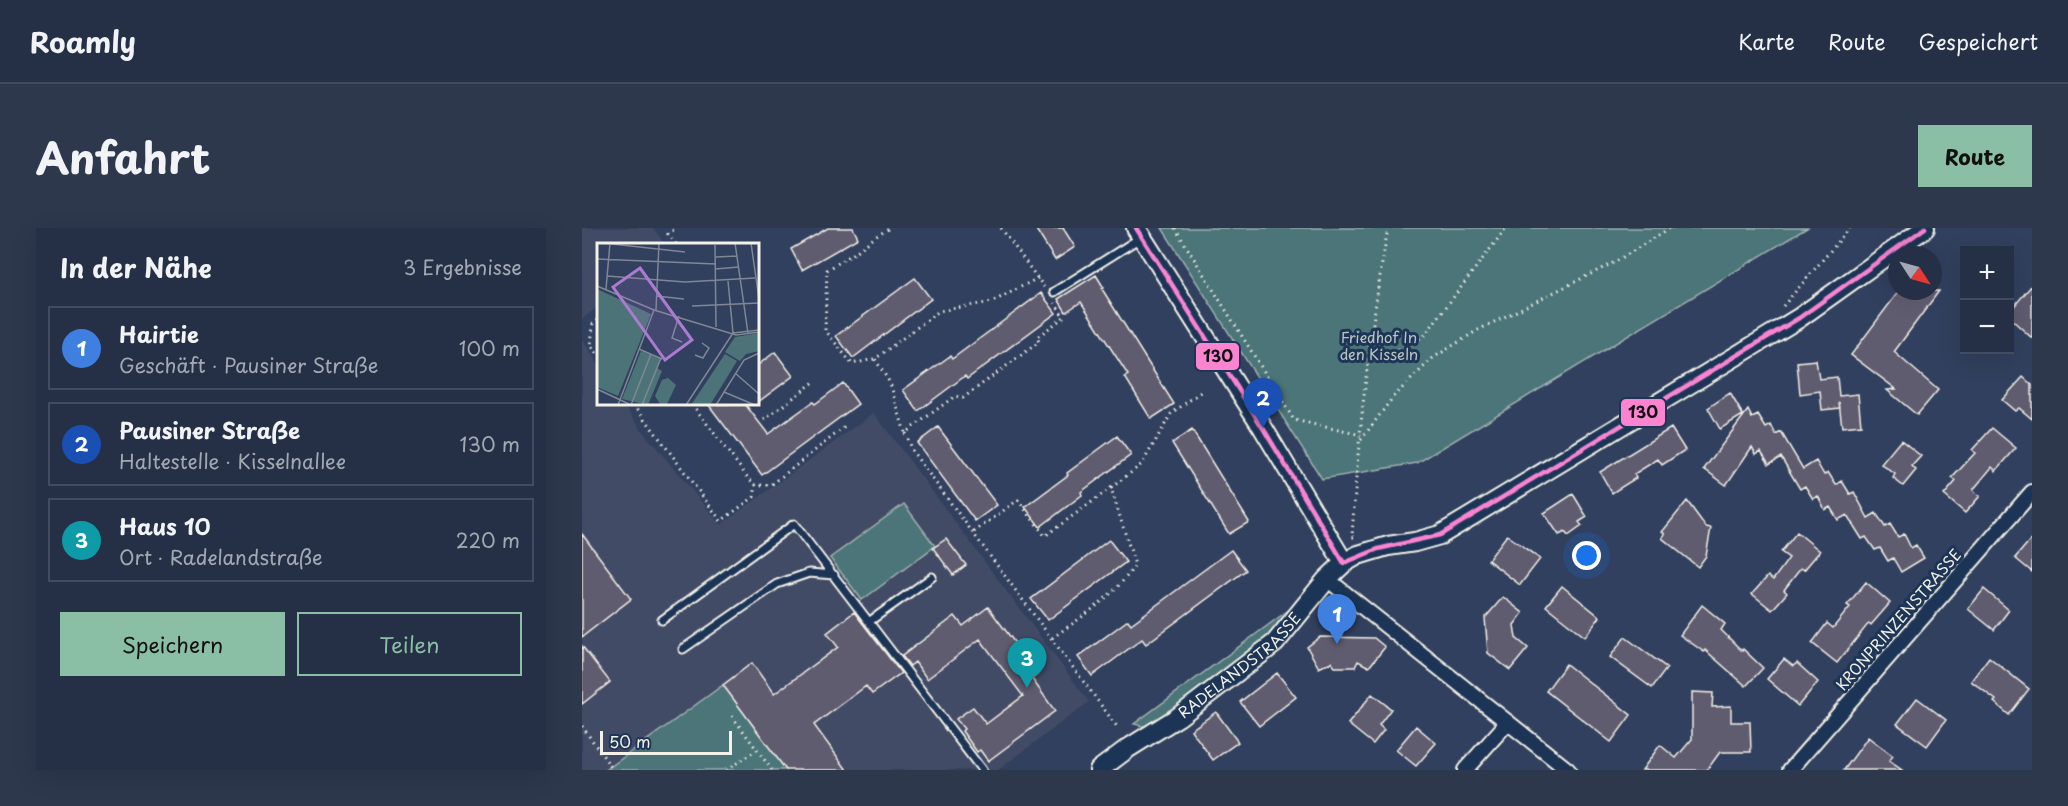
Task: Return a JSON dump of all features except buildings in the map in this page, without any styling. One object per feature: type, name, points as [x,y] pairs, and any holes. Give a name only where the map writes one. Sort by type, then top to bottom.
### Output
[{"type":"street","name":"RADELANDSTRASSE","points":[[1099,770],[1178,717],[1275,643],[1327,579],[1344,563],[1358,555],[1388,546],[1440,535],[1799,318],[1925,228]]},
{"type":"street","points":[[1139,232],[1263,428],[1344,563]]},
{"type":"street","name":"KRONPRINZENSTRASSE","points":[[1790,770],[2032,492]]},
{"type":"street","points":[[1327,579],[1569,770]]},
{"type":"street","points":[[1465,770],[1508,722]]},
{"type":"lane","points":[[1052,293],[1139,232]]},
{"type":"lane","points":[[662,620],[794,524],[982,770]]},
{"type":"lane","points":[[683,649],[777,584],[809,573],[834,575]]},
{"type":"lane","points":[[870,621],[932,576]]},
{"type":"path","points":[[675,243],[668,234],[676,228]]},
{"type":"path","points":[[890,228],[827,270],[825,330],[852,364],[875,359],[939,311],[992,302],[1038,278]]},
{"type":"path","points":[[1001,228],[1052,293]]},
{"type":"path","points":[[1175,228],[1294,420],[1361,435]]},
{"type":"path","points":[[1352,537],[1375,301],[1388,228]]},
{"type":"path","points":[[1370,349],[1389,355],[1424,336],[1506,228]]},
{"type":"path","points":[[1360,441],[1393,397],[1433,358],[1478,330],[1615,262],[1670,228]]},
{"type":"path","points":[[905,433],[955,396],[963,398],[1039,342],[1037,337],[1064,317],[1054,302]]},
{"type":"path","points":[[597,321],[593,324],[591,345],[597,354]]},
{"type":"path","points":[[875,359],[890,382],[912,451],[1119,728]]},
{"type":"path","points":[[764,420],[814,382]]},
{"type":"path","points":[[974,532],[1018,500],[1044,536],[1142,464],[1171,414],[1202,391]]},
{"type":"path","points":[[635,405],[721,521],[754,497],[756,485]]},
{"type":"path","points":[[693,405],[748,478],[756,485],[771,485],[846,426]]},
{"type":"path","points":[[1052,639],[1111,595],[1135,565],[1111,488]]},
{"type":"path","points":[[732,716],[772,770]]},
{"type":"path","points":[[582,726],[613,770]]},
{"type":"path","points":[[726,770],[757,750]]},
{"type":"shaded area","points":[[582,228],[653,228],[664,243],[597,243],[597,308],[582,319]]},
{"type":"shaded area","points":[[582,339],[597,362],[597,405],[625,405],[644,433],[721,525],[874,413],[1089,702],[998,770],[582,770]]},
{"type":"green space","name":"Friedhof In den Kisseln","points":[[1162,228],[1807,228],[1417,463],[1322,479]]},
{"type":"green space","points":[[904,504],[935,546],[862,600],[830,558]]},
{"type":"green space","points":[[1294,606],[1269,638],[1187,702],[1147,727],[1134,724]]},
{"type":"green space","points":[[723,685],[786,770],[606,770]]},
{"type":"transit line","name":"130","points":[[1136,228],[1263,428],[1344,563]]},
{"type":"transit line","name":"130","points":[[1344,563],[1378,549],[1440,535],[1799,318],[1925,228]]},
{"type":"place","name":"Pausiner Straße","points":[[1263,428]]},
{"type":"place","name":"Hairtie","points":[[1337,644]]},
{"type":"place","name":"Haus 10","points":[[1027,688]]}]
